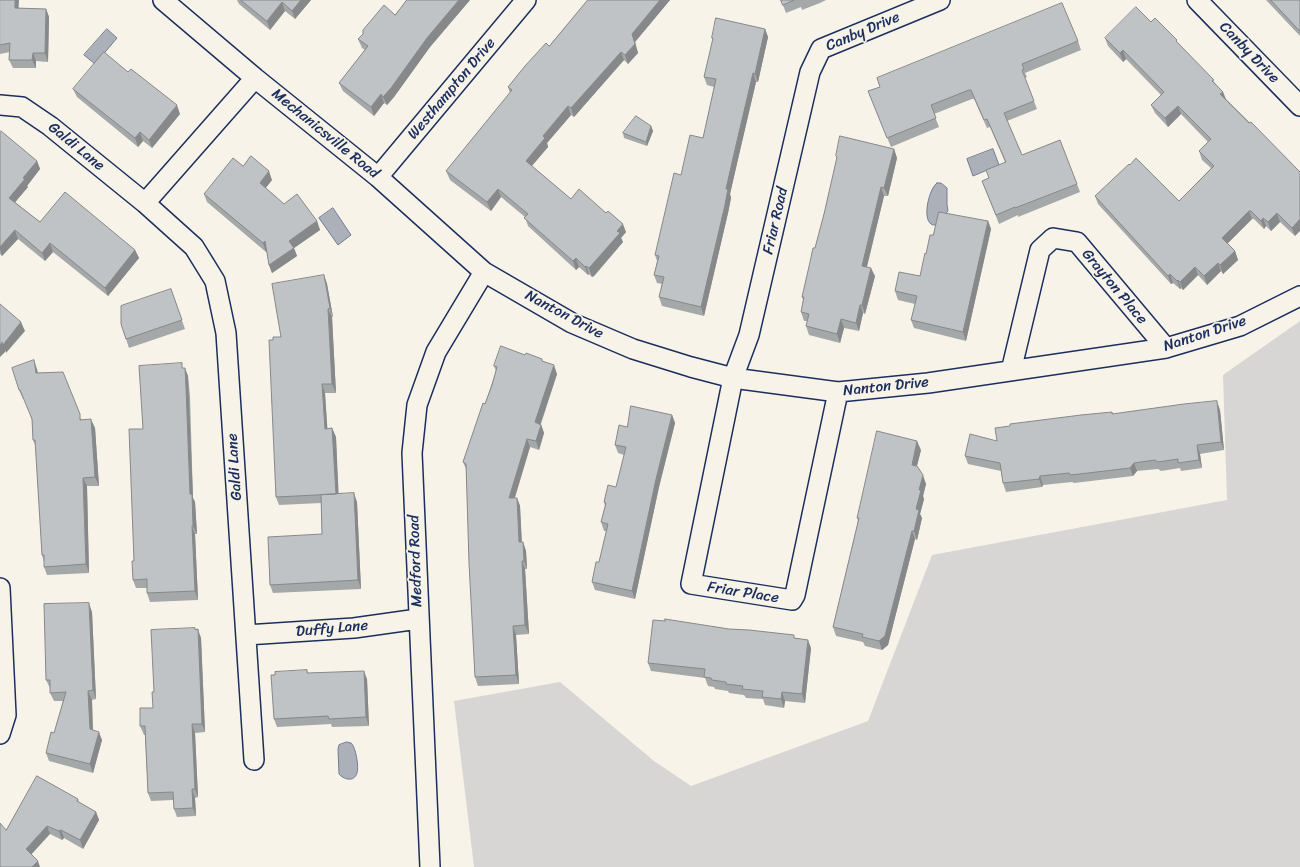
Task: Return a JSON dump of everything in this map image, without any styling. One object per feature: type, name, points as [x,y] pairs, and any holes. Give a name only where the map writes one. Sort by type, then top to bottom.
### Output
[{"type":"street","name":"Westhampton Drive","points":[[378,177],[526,0]]},
{"type":"street","name":"Canby Drive","points":[[815,62],[821,49],[940,0]]},
{"type":"street","name":"Canby Drive","points":[[1197,0],[1300,106]]},
{"type":"street","name":"Mechanicsville Road","points":[[172,3],[255,78],[378,177],[484,272]]},
{"type":"street","name":"Friar Road","points":[[733,378],[749,335],[810,72],[815,62]]},
{"type":"street","points":[[145,203],[255,78]]},
{"type":"street","name":"Galdi Lane","points":[[0,105],[22,107],[50,126],[145,203],[194,247],[215,280],[226,333],[254,760]]},
{"type":"street","name":"Grayton Place","points":[[1011,371],[1040,250],[1053,238],[1077,242],[1166,348]]},
{"type":"street","name":"Nanton Drive","points":[[484,272],[572,323],[633,349],[691,368],[733,378],[838,392],[928,383],[1166,348],[1240,326],[1300,296]]},
{"type":"street","name":"Medford Road","points":[[430,867],[418,619],[412,452],[417,405],[436,352],[484,272]]},
{"type":"street","name":"Friar Place","points":[[733,378],[692,584],[792,600],[795,595],[838,392]]},
{"type":"street","points":[[0,588],[6,715],[0,734]]},
{"type":"street","name":"Duffy Lane","points":[[246,635],[354,628],[418,619]]},
{"type":"shaded area","points":[[107,29],[117,38],[95,64],[84,55]]},
{"type":"shaded area","points":[[993,149],[999,165],[973,176],[967,159]]},
{"type":"shaded area","points":[[937,183],[941,183],[947,188],[948,211],[936,225],[931,224],[928,220],[927,207],[931,192]]},
{"type":"shaded area","points":[[333,208],[351,235],[338,245],[319,218]]},
{"type":"shaded area","points":[[1300,321],[1300,867],[474,867],[454,701],[560,682],[654,761],[691,786],[868,721],[932,555],[1227,500],[1223,375]]},
{"type":"shaded area","points":[[347,742],[353,745],[356,753],[358,770],[356,776],[351,779],[346,779],[339,774],[339,745]]},
{"type":"building","points":[[0,0],[15,0],[15,8],[46,9],[45,53],[33,53],[32,60],[9,60],[10,43],[0,45]]},
{"type":"building","points":[[241,0],[301,0],[292,11],[282,2],[267,21]]},
{"type":"building","points":[[407,0],[459,0],[427,38],[391,88],[383,97],[381,94],[371,107],[339,83],[368,46],[358,39],[363,34],[363,30],[384,5],[395,15]]},
{"type":"building","points":[[588,0],[660,0],[632,34],[635,44],[625,55],[621,52],[571,108],[568,106],[543,136],[545,138],[526,161],[571,199],[579,189],[606,213],[608,211],[623,224],[617,231],[620,233],[589,268],[586,266],[585,267],[576,258],[573,261],[524,218],[528,214],[498,189],[487,202],[446,171],[512,90],[508,87],[525,66],[546,43],[549,46]]},
{"type":"building","points":[[781,0],[794,0],[783,5]]},
{"type":"building","points":[[1271,0],[1300,0],[1300,31]]},
{"type":"building","points":[[1062,3],[1078,41],[1022,64],[1024,69],[1022,70],[1034,101],[1004,113],[1022,155],[1060,140],[1077,184],[996,215],[982,181],[989,178],[986,170],[1006,162],[987,119],[984,120],[971,90],[931,105],[936,118],[887,138],[868,91],[880,87],[877,78]]},
{"type":"building","points":[[1136,7],[1151,22],[1155,18],[1177,40],[1176,41],[1214,80],[1212,81],[1223,92],[1220,94],[1249,123],[1251,122],[1300,172],[1300,219],[1292,228],[1277,213],[1268,222],[1263,218],[1261,221],[1251,211],[1249,211],[1222,238],[1235,251],[1220,265],[1218,263],[1204,276],[1195,267],[1180,282],[1170,274],[1168,276],[1095,196],[1136,158],[1179,201],[1214,166],[1199,151],[1211,139],[1178,106],[1165,118],[1151,105],[1164,92],[1123,50],[1120,53],[1105,38]]},
{"type":"building","points":[[716,18],[765,29],[755,74],[753,73],[736,145],[726,189],[728,189],[725,205],[701,307],[659,297],[664,277],[654,275],[659,256],[655,255],[674,173],[681,175],[690,135],[703,138],[716,79],[704,77]]},
{"type":"building","points":[[104,52],[128,72],[131,69],[177,105],[149,140],[140,132],[135,138],[73,89]]},
{"type":"building","points":[[636,116],[651,126],[646,142],[623,133]]},
{"type":"building","points":[[1,131],[37,161],[23,178],[25,179],[9,198],[40,222],[65,192],[135,250],[105,288],[50,243],[42,253],[15,230],[0,247]]},
{"type":"building","points":[[840,136],[894,149],[884,188],[881,187],[862,266],[871,268],[862,305],[860,305],[856,323],[841,319],[837,334],[806,326],[809,314],[801,312],[804,297],[802,297],[813,248],[815,248],[824,214],[837,157]]},
{"type":"building","points":[[251,156],[269,171],[260,183],[284,204],[297,194],[317,221],[289,241],[294,248],[269,265],[265,241],[263,243],[204,194],[233,158],[243,166]]},
{"type":"building","points":[[939,212],[988,221],[963,332],[911,320],[917,296],[895,291],[899,272],[920,276],[930,235],[933,235]]},
{"type":"building","points":[[324,275],[330,308],[328,309],[332,384],[322,384],[325,429],[332,428],[336,494],[276,497],[269,340],[273,340],[273,337],[281,337],[272,284]]},
{"type":"building","points":[[171,289],[182,320],[126,339],[121,324],[121,306]]},
{"type":"building","points":[[0,304],[21,322],[3,345],[2,342],[0,345]]},
{"type":"building","points":[[501,346],[525,355],[526,353],[554,365],[535,422],[541,425],[536,441],[527,439],[509,498],[517,498],[519,542],[523,542],[524,561],[522,561],[525,625],[513,626],[516,675],[475,677],[466,464],[463,462],[483,403],[485,404],[492,385],[497,367],[494,366]]},
{"type":"building","points":[[34,360],[36,373],[63,372],[80,414],[80,420],[91,419],[95,477],[83,478],[86,564],[44,567],[35,440],[33,440],[32,419],[19,390],[12,368]]},
{"type":"building","points":[[182,363],[182,368],[185,368],[190,494],[192,494],[195,591],[147,593],[147,579],[133,580],[132,561],[134,561],[129,429],[143,429],[139,366]]},
{"type":"building","points":[[1217,401],[1221,442],[1197,445],[1199,460],[1178,463],[1178,459],[1158,462],[1155,460],[1134,463],[1130,468],[1071,475],[1069,473],[1040,476],[1039,479],[1003,483],[1000,463],[965,456],[970,434],[997,441],[995,428],[1010,426],[1010,424],[1081,415],[1112,412],[1112,414]]},
{"type":"building","points":[[631,406],[672,415],[656,479],[632,591],[592,582],[596,562],[599,562],[608,524],[601,522],[606,503],[604,502],[608,485],[616,487],[626,447],[615,445],[619,425],[627,427]]},
{"type":"building","points":[[877,431],[917,441],[912,465],[917,466],[923,475],[916,509],[919,510],[914,531],[912,531],[885,636],[879,641],[862,637],[863,634],[833,627],[859,518],[857,518]]},
{"type":"building","points":[[354,493],[358,580],[270,585],[268,537],[322,534],[321,495]]},
{"type":"building","points":[[89,603],[93,690],[88,691],[90,729],[99,732],[90,764],[46,753],[51,732],[54,733],[66,692],[50,693],[50,680],[46,680],[44,604]]},
{"type":"building","points":[[665,619],[729,629],[794,635],[794,638],[808,640],[802,694],[782,692],[781,699],[762,697],[763,691],[742,689],[743,686],[726,684],[726,682],[704,677],[705,669],[648,663],[653,620],[665,621]]},
{"type":"building","points":[[195,628],[195,630],[198,629],[202,724],[192,724],[195,789],[192,789],[193,808],[174,809],[173,792],[148,793],[145,726],[140,726],[140,708],[153,708],[152,692],[154,692],[151,630]]},
{"type":"building","points":[[307,670],[307,673],[364,671],[366,717],[329,719],[328,716],[274,719],[271,675],[275,675],[275,672]]},
{"type":"building","points":[[37,776],[78,799],[77,801],[96,812],[80,840],[61,830],[59,831],[47,826],[26,849],[38,861],[32,867],[0,867],[0,823],[6,830]]}]
